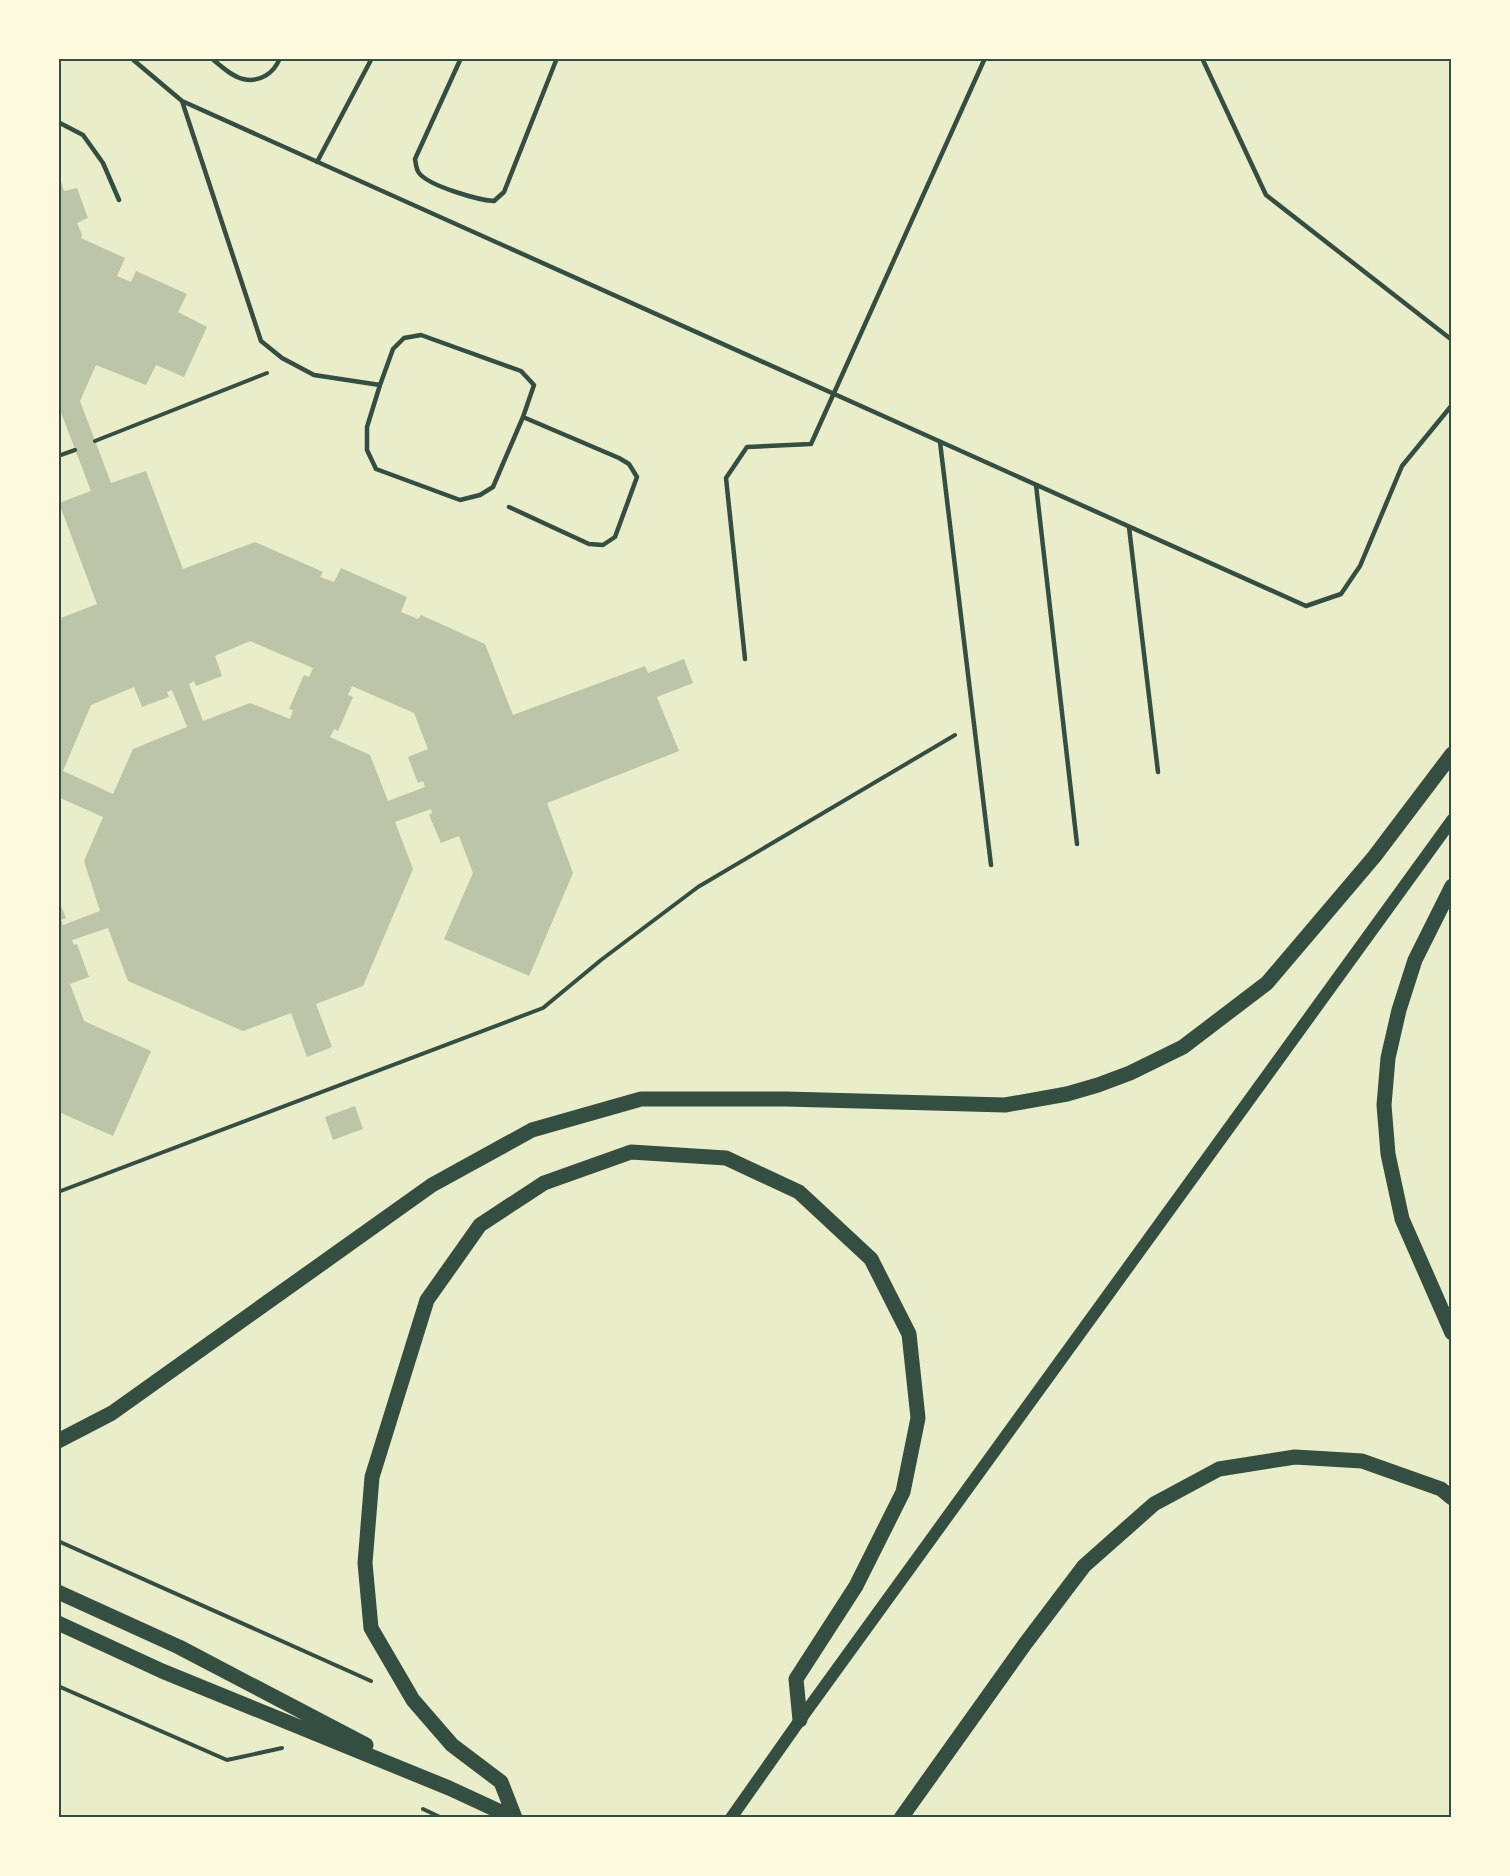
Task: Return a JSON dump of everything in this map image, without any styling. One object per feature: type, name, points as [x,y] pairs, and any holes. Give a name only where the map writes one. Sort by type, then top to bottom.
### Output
[{"type":"main road","points":[[58,1440],[112,1413],[432,1185],[532,1130],[641,1099],[1005,1105],[1067,1094],[1130,1073],[1203,1033],[1267,983],[1374,857],[1452,754]]},
{"type":"main road","points":[[731,1818],[1452,820]]},
{"type":"main road","points":[[1452,886],[1415,960],[1399,1010],[1388,1059],[1384,1106],[1388,1154],[1402,1219],[1452,1333]]},
{"type":"main road","points":[[515,1818],[501,1782],[453,1745],[413,1700],[370,1628],[365,1563],[372,1477],[427,1300],[480,1225],[544,1183],[631,1152],[726,1158],[800,1192],[871,1259],[909,1334],[918,1418],[903,1492],[856,1586],[796,1679],[800,1720]]},
{"type":"main road","points":[[901,1818],[1025,1644],[1084,1566],[1154,1504],[1219,1469],[1295,1457],[1362,1461],[1441,1489],[1452,1498]]},
{"type":"main road","points":[[58,1592],[179,1647],[448,1788]]},
{"type":"main road","points":[[58,1623],[162,1671],[448,1788],[515,1818]]},
{"type":"lane","points":[[130,58],[182,101],[1306,606],[1341,594],[1360,566],[1402,466],[1452,405]]},
{"type":"lane","points":[[211,58],[242,79],[260,79],[275,70],[280,58]]},
{"type":"lane","points":[[317,162],[372,58]]},
{"type":"lane","points":[[461,58],[415,159],[418,172],[428,181],[484,200],[494,201],[504,192],[557,58]]},
{"type":"lane","points":[[745,659],[726,478],[747,447],[811,444],[985,58]]},
{"type":"lane","points":[[1202,58],[1266,195],[1452,340]]},
{"type":"lane","points":[[182,101],[261,340],[282,358],[314,375],[380,385]]},
{"type":"lane","points":[[58,122],[83,135],[103,163],[119,200]]},
{"type":"lane","points":[[421,335],[521,371],[534,385],[493,487],[480,495],[460,500],[376,469],[366,450],[367,427],[380,385],[393,349],[404,338],[421,335]]},
{"type":"lane","points":[[509,507],[589,544],[603,545],[615,537],[637,477],[629,464],[619,458],[523,417]]},
{"type":"lane","points":[[940,442],[991,865]]},
{"type":"lane","points":[[1036,484],[1077,844]]},
{"type":"lane","points":[[1129,527],[1158,772]]},
{"type":"path","points":[[95,441],[292,363]]},
{"type":"path","points":[[58,456],[75,450]]},
{"type":"path","points":[[58,1192],[543,1008],[600,960],[698,887],[974,724]]},
{"type":"path","points":[[58,1541],[413,1700]]},
{"type":"path","points":[[58,1686],[227,1760],[291,1746]]},
{"type":"building","points":[[59,175],[64,191],[77,188],[88,218],[77,223],[81,238],[125,258],[117,276],[131,282],[136,271],[187,294],[178,312],[207,327],[184,377],[156,365],[146,385],[96,365],[80,401],[111,483],[146,471],[183,569],[255,542],[323,572],[320,577],[334,582],[341,568],[407,597],[401,612],[418,619],[421,615],[485,644],[513,715],[645,666],[648,673],[684,659],[693,683],[657,697],[679,751],[547,803],[573,873],[529,976],[444,939],[473,873],[459,836],[441,843],[429,815],[432,813],[431,809],[395,822],[413,869],[363,986],[316,1004],[332,1047],[307,1057],[291,1013],[243,1031],[128,981],[108,928],[72,940],[74,945],[77,944],[89,977],[70,984],[84,1021],[151,1051],[113,1136],[59,1112],[59,901],[66,918],[61,920],[63,925],[100,911],[84,861],[103,817],[58,797],[58,619],[97,604],[59,503],[91,491],[60,410],[58,397]],"holes":[[[250,641],[313,668],[309,677],[304,675],[289,709],[293,710],[290,719],[250,703],[203,721],[189,684],[194,681],[196,686],[222,676],[215,656]],[[352,686],[414,713],[428,749],[408,757],[418,783],[423,781],[425,787],[388,801],[370,755],[330,737],[334,729],[338,731],[353,697],[348,695]],[[134,687],[142,707],[169,697],[167,692],[172,690],[187,727],[133,749],[113,794],[63,771],[91,705]]]},
{"type":"building","points":[[355,1106],[363,1129],[333,1140],[325,1117]]}]
